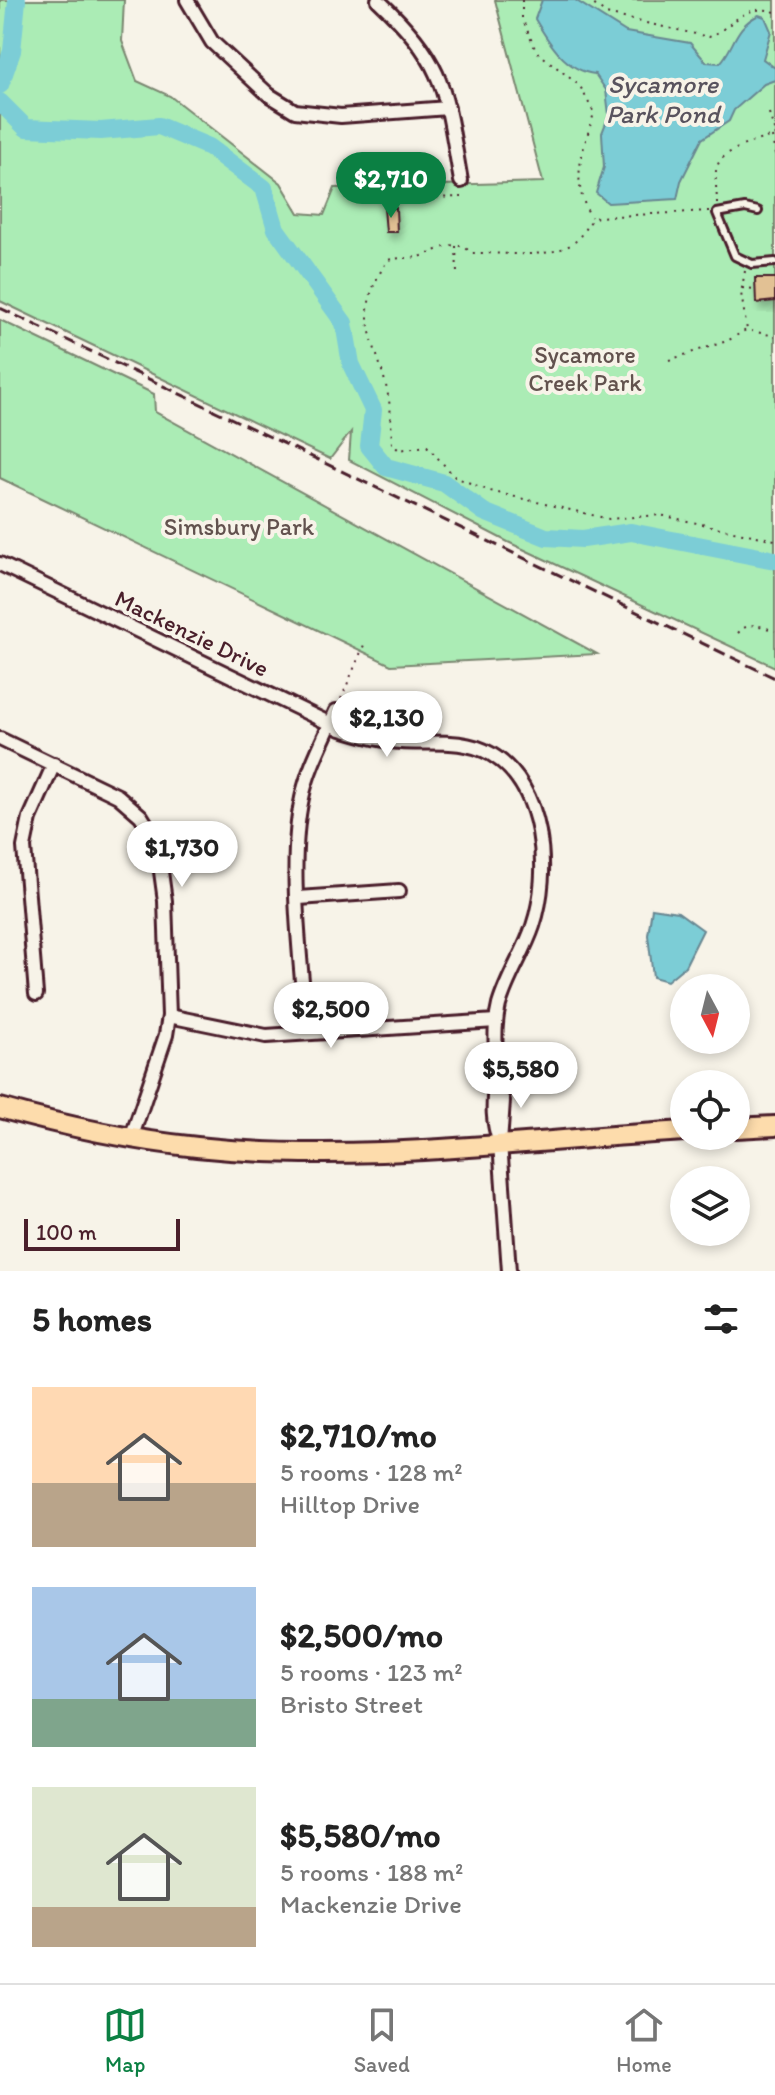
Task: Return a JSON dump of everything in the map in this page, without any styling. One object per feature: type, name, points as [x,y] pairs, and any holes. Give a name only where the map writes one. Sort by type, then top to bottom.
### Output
[{"type":"main road","points":[[0,1108],[131,1139],[208,1148],[289,1152],[670,1132]]},
{"type":"main road","points":[[750,1127],[775,1126]]},
{"type":"street","points":[[187,0],[194,17],[212,42],[269,95],[295,111],[341,116],[448,108]]},
{"type":"street","points":[[382,1],[425,48],[439,76],[461,181]]},
{"type":"street","name":"Mackenzie Drive","points":[[0,564],[374,738],[477,748],[508,767],[529,795],[537,821],[540,894],[534,923],[503,992],[496,1021],[493,1121],[500,1143],[509,1271]]},
{"type":"street","points":[[306,1033],[297,839],[301,805],[333,718]]},
{"type":"street","points":[[0,739],[118,796],[141,816],[157,842],[165,901],[169,1016],[166,1035],[131,1139]]},
{"type":"street","points":[[36,994],[24,847],[30,818],[54,764]]},
{"type":"street","points":[[299,898],[399,891]]},
{"type":"street","points":[[169,1016],[252,1036],[496,1021]]},
{"type":"lane","points":[[758,211],[733,209],[717,213],[735,256],[748,262],[775,262]]},
{"type":"path","points":[[522,0],[522,18],[536,51],[580,86],[594,113],[577,165],[578,190],[593,219]]},
{"type":"path","points":[[588,0],[606,14],[709,37],[723,31],[735,17],[761,7],[775,12]]},
{"type":"path","points":[[769,113],[775,155]]},
{"type":"path","points":[[774,135],[732,151],[720,160],[716,169],[717,213],[706,210],[593,219],[576,242],[546,252],[472,253],[456,245],[418,257],[388,260],[376,282],[365,318],[389,400],[392,444],[399,450],[427,446],[455,477],[490,491],[563,510],[609,519],[635,514],[660,515],[775,540]]},
{"type":"path","points":[[394,208],[398,199],[462,197]]},
{"type":"path","points":[[456,245],[457,273]]},
{"type":"path","points":[[747,330],[741,288],[748,262]]},
{"type":"path","points":[[741,288],[756,289]]},
{"type":"path","points":[[669,360],[727,341],[747,330],[775,336]]},
{"type":"path","points":[[738,633],[745,625],[753,624],[775,631]]},
{"type":"path","points":[[333,718],[364,645]]},
{"type":"green space","name":"Sycamore Creek Park","points":[[0,0],[124,0],[122,41],[137,81],[170,96],[281,183],[299,213],[324,215],[335,188],[543,182],[495,0],[775,0],[775,667],[508,542],[349,460],[351,432],[330,459],[0,301]]},
{"type":"green space","name":"Simsbury Park","points":[[0,320],[154,394],[155,412],[597,654],[391,665],[0,478]]},
{"type":"water","name":"Sycamore Park Pond","points":[[542,0],[575,0],[626,32],[690,43],[706,62],[720,63],[744,25],[759,15],[765,17],[771,31],[763,59],[775,68],[775,80],[764,84],[734,110],[729,121],[702,139],[681,181],[677,199],[608,203],[596,193],[604,167],[602,133],[609,115],[606,90],[595,74],[575,68],[552,46],[535,19]]},
{"type":"water","points":[[652,908],[678,912],[703,930],[685,966],[675,974],[670,974],[667,981],[653,977],[648,935]]},
{"type":"building","points":[[384,208],[396,208],[397,232],[386,232]]},
{"type":"building","points":[[755,278],[775,278],[775,301],[756,303]]},
{"type":"waterway","points":[[0,85],[12,51],[17,0]]},
{"type":"waterway","points":[[0,102],[26,128],[101,131],[159,126],[209,147],[264,188],[276,229],[344,323],[351,364],[373,410],[369,446],[386,467],[444,483],[484,512],[546,537],[583,539],[631,532],[775,560]]},
{"type":"railway","points":[[0,308],[775,678]]}]
